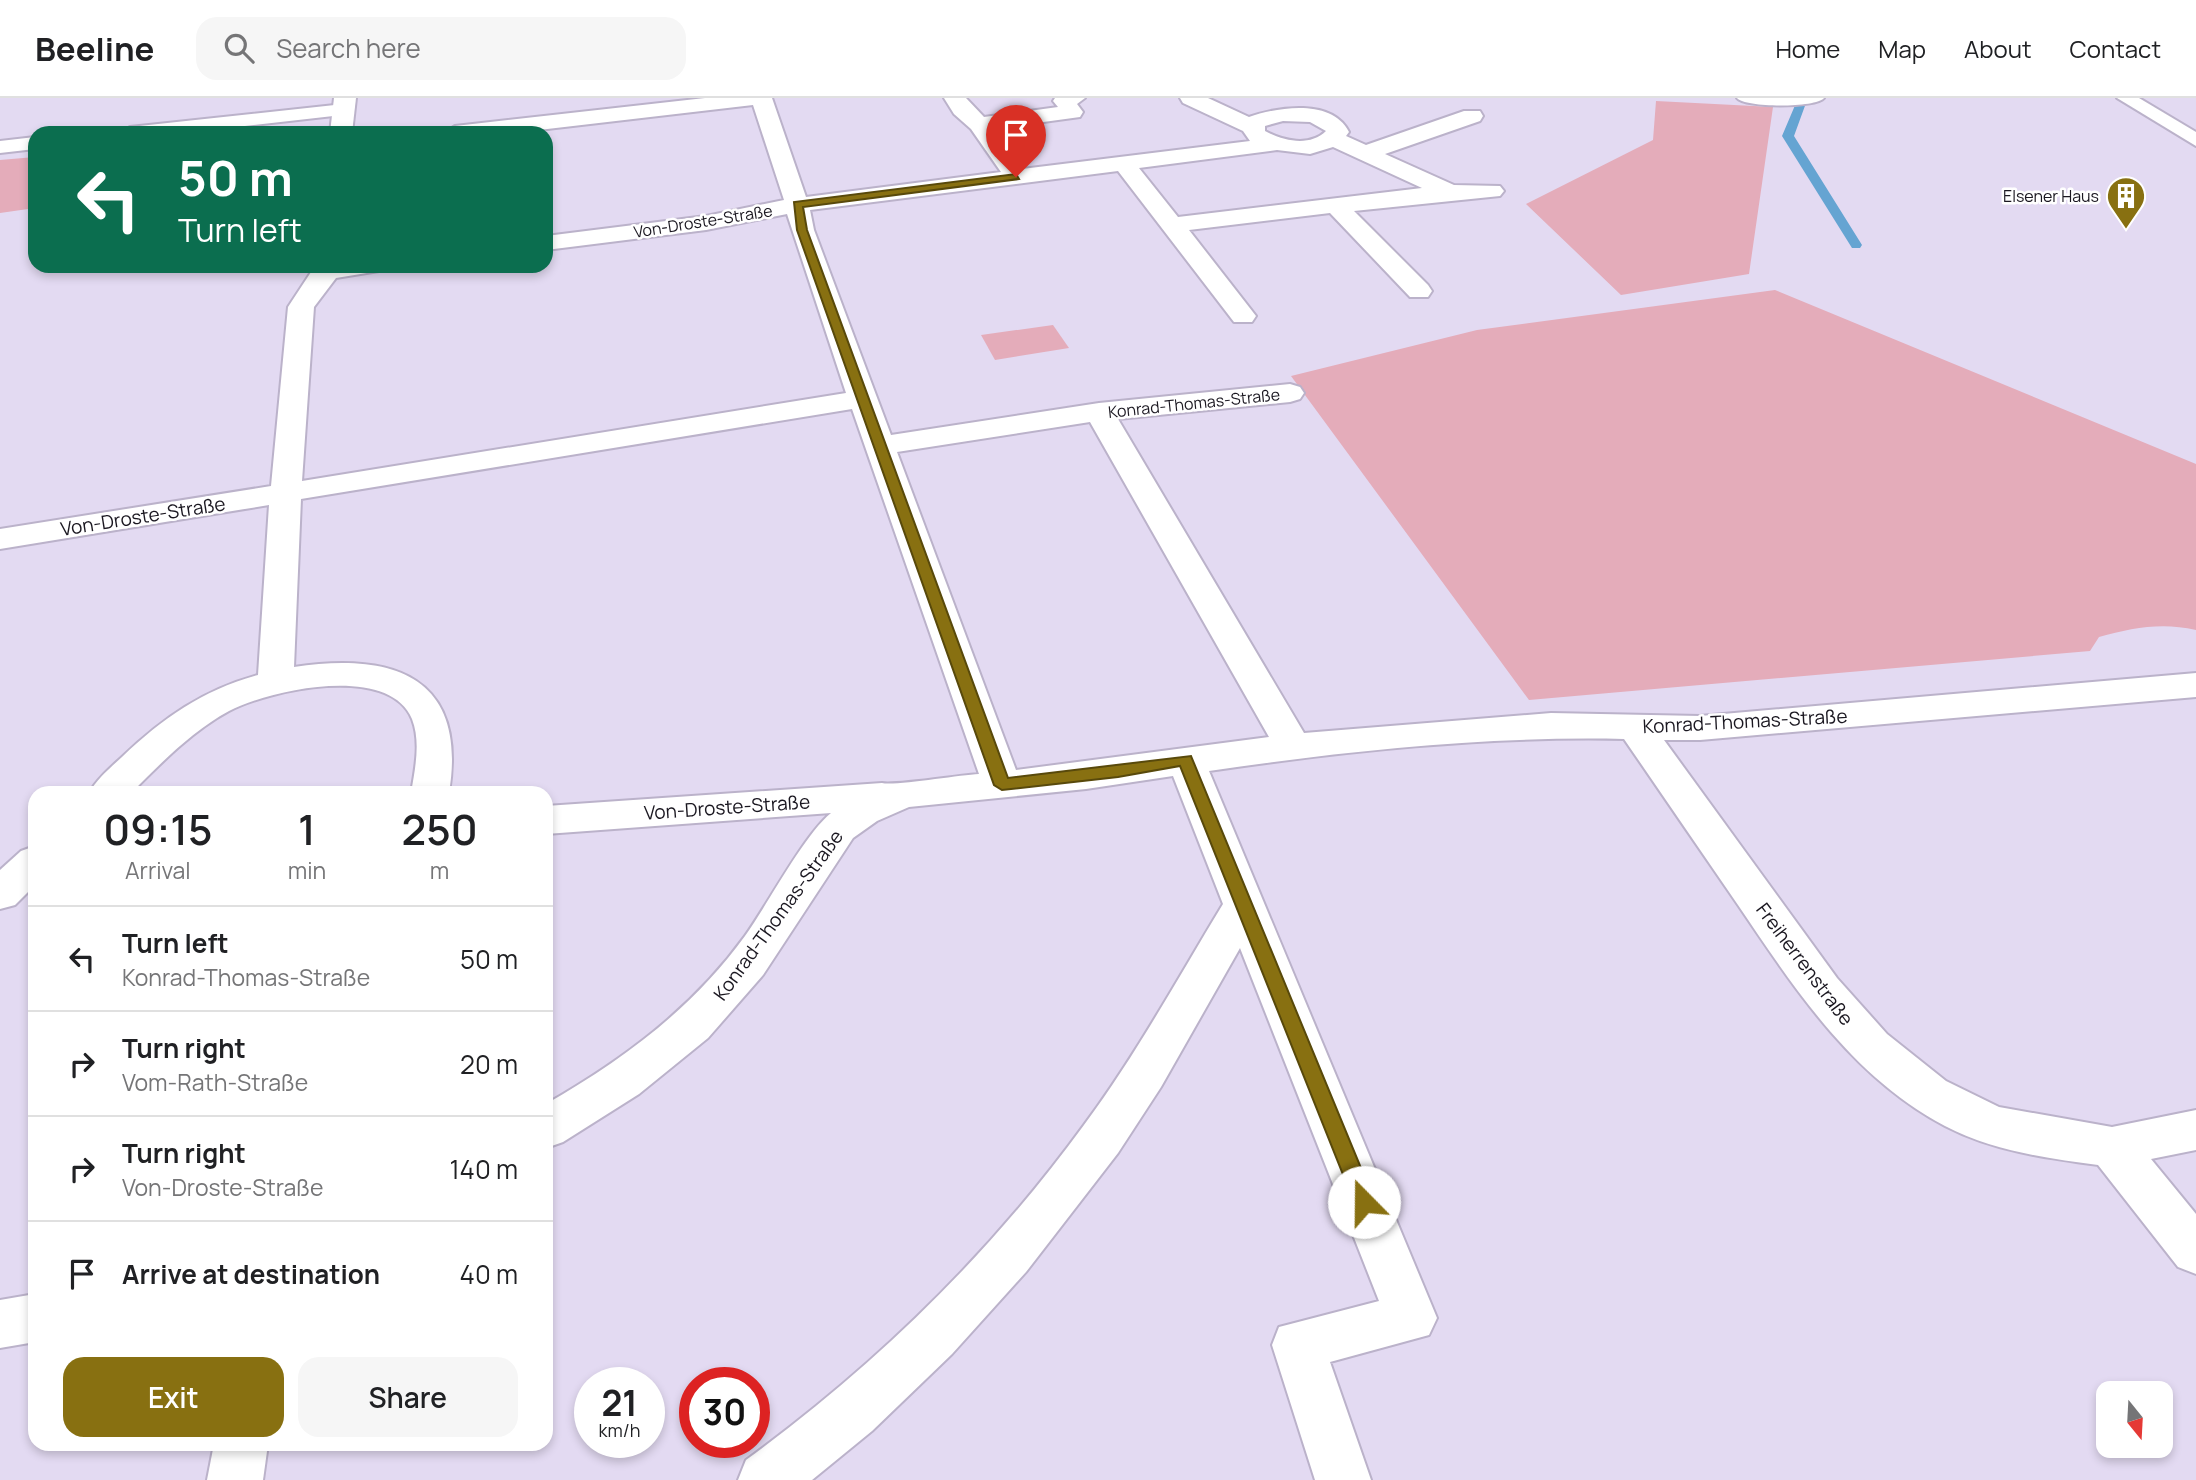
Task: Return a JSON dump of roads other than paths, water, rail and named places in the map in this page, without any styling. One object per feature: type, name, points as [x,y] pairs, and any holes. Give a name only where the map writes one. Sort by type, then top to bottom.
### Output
[{"type":"street","points":[[516,126],[761,98],[797,205],[802,230],[1002,785]]},
{"type":"street","points":[[955,98],[962,109],[979,124],[1016,177]]},
{"type":"street","points":[[979,124],[1072,112],[1064,101],[1074,98]]},
{"type":"street","points":[[1191,98],[1253,127],[1255,134],[1276,144]]},
{"type":"street","points":[[1231,117],[1289,98]]},
{"type":"street","points":[[1748,98],[1813,98]]},
{"type":"street","points":[[342,126],[344,104]]},
{"type":"street","points":[[1253,127],[1257,121],[1282,114],[1314,116],[1335,126],[1338,132],[1334,139],[1450,192]]},
{"type":"street","points":[[1366,153],[1472,116]]},
{"type":"street","name":"Von-Droste-Straße","points":[[553,242],[706,223],[797,205],[1276,144],[1309,146],[1334,139]]},
{"type":"street","points":[[1124,164],[1242,316]]},
{"type":"street","points":[[1172,226],[1450,192],[1492,191]]},
{"type":"street","points":[[1336,206],[1419,291]]},
{"type":"street","points":[[276,680],[286,493],[301,307],[325,273]]},
{"type":"street","name":"Konrad-Thomas-Straße","points":[[879,446],[1099,412],[1290,393]]},
{"type":"street","name":"Von-Droste-Straße","points":[[0,539],[863,399]]},
{"type":"street","name":"Konrad-Thomas-Straße","points":[[1099,412],[1293,746]]},
{"type":"street","points":[[116,786],[195,716],[233,695],[276,680],[339,675],[387,681],[407,691],[425,708],[433,731],[435,755],[431,786]]},
{"type":"street","name":"Konrad-Thomas-Straße","points":[[553,1124],[617,1086],[683,1035],[721,997],[751,960],[839,828],[874,805],[908,794],[1118,772],[1293,746],[1551,725],[1700,728],[2196,685]]},
{"type":"street","name":"Freiherrenstraße","points":[[1636,728],[1833,1006],[1908,1080],[1964,1114],[2027,1135],[2112,1147],[2196,1130]]},
{"type":"street","points":[[1185,760],[1412,1318],[1298,1345],[1343,1480]]},
{"type":"street","name":"Von-Droste-Straße","points":[[553,819],[908,794]]},
{"type":"street","points":[[0,894],[28,868]]},
{"type":"street","points":[[0,900],[28,896]]},
{"type":"street","points":[[766,1480],[814,1446],[882,1387],[958,1309],[1062,1190],[1126,1101],[1244,904]]},
{"type":"street","points":[[2112,1147],[2196,1251]]},
{"type":"street","points":[[0,1324],[28,1319]]},
{"type":"street","points":[[235,1480],[240,1451]]},
{"type":"lane","points":[[2126,98],[2196,140]]},
{"type":"lane","points":[[182,126],[344,104]]},
{"type":"lane","points":[[0,147],[28,144]]},
{"type":"waterway","points":[[1801,103],[1788,136],[1856,245]]},
{"type":"place","name":"Elsener Haus","points":[[2126,230]]}]
